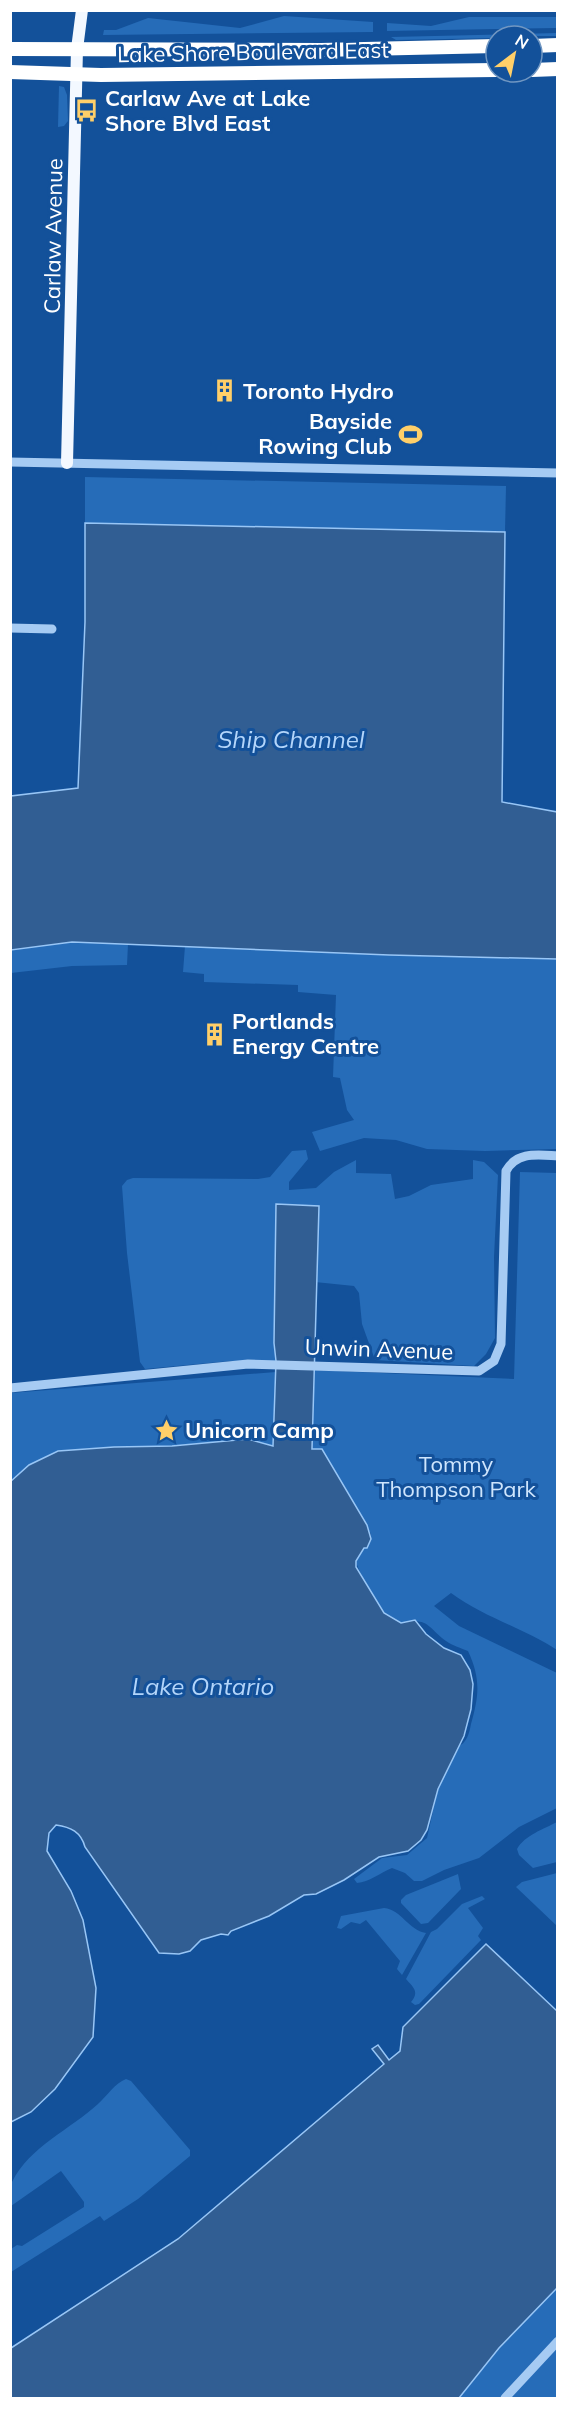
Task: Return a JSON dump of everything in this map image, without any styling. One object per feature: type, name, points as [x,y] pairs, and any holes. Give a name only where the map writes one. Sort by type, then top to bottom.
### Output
[{"type":"highway","name":"Lake Shore Boulevard East","points":[[10,49],[321,50],[484,46]]},
{"type":"highway","name":"Lake Shore Boulevard East","points":[[10,72],[77,75],[484,70]]},
{"type":"main road","name":"Carlaw Avenue","points":[[67,463],[77,49],[82,10]]},
{"type":"street","points":[[10,462],[558,473]]},
{"type":"street","points":[[10,628],[52,629]]},
{"type":"street","name":"Unwin Avenue","points":[[10,1388],[248,1364],[472,1373],[490,1364],[501,1344],[506,1171],[511,1163],[525,1156],[558,1156]]},
{"type":"street","points":[[505,2398],[558,2341]]},
{"type":"green space","points":[[284,16],[373,22],[373,32],[103,35],[104,30],[116,30],[148,18],[240,28]]},
{"type":"green space","points":[[469,17],[557,17],[557,28],[544,28],[544,24],[484,24],[484,29],[387,31],[387,23],[431,26]]},
{"type":"green space","points":[[544,33],[557,33],[557,36],[544,36]]},
{"type":"green space","points":[[484,35],[484,38],[396,40],[391,37]]},
{"type":"green space","points":[[59,86],[64,87],[67,95],[68,121],[64,126],[58,127]]},
{"type":"green space","points":[[85,477],[506,486],[505,532],[85,523]]},
{"type":"green space","points":[[72,942],[128,944],[127,965],[72,966],[11,973],[10,950]]},
{"type":"green space","points":[[185,946],[389,955],[557,959],[557,1149],[485,1151],[427,1149],[396,1140],[364,1138],[320,1151],[312,1132],[354,1120],[347,1110],[340,1078],[333,1077],[336,995],[298,992],[298,985],[204,982],[204,974],[183,972]]},
{"type":"green space","points":[[306,1150],[308,1159],[289,1182],[289,1190],[316,1188],[334,1172],[356,1160],[356,1173],[391,1174],[395,1199],[409,1196],[431,1185],[473,1179],[473,1160],[484,1162],[498,1175],[494,1257],[495,1338],[486,1354],[474,1366],[375,1360],[362,1324],[359,1293],[354,1286],[315,1282],[318,1206],[276,1205],[274,1343],[276,1361],[230,1361],[145,1369],[140,1362],[127,1253],[122,1186],[127,1180],[133,1178],[258,1179],[270,1177],[292,1151]]},
{"type":"green space","name":"Tommy Thompson Park","points":[[520,1172],[557,1173],[557,1650],[476,1609],[451,1593],[434,1606],[459,1626],[557,1673],[557,1808],[519,1827],[479,1858],[444,1870],[422,1881],[414,1881],[405,1873],[392,1868],[357,1883],[354,1879],[382,1858],[407,1855],[427,1838],[438,1789],[457,1747],[465,1741],[468,1735],[476,1705],[477,1679],[468,1651],[449,1643],[423,1622],[401,1623],[388,1616],[381,1610],[373,1596],[356,1561],[361,1550],[369,1542],[371,1534],[322,1449],[312,1449],[313,1370],[514,1379]]},
{"type":"green space","points":[[276,1372],[273,1446],[248,1439],[172,1446],[114,1447],[11,1482],[10,1393]]},
{"type":"green space","points":[[557,1822],[557,1862],[533,1868],[519,1855],[517,1849],[530,1836]]},
{"type":"green space","points":[[558,1873],[557,1926],[516,1887],[522,1882]]},
{"type":"green space","points":[[458,1874],[461,1889],[428,1923],[421,1924],[401,1903],[406,1895]]},
{"type":"green space","points":[[482,1896],[485,1899],[468,1908],[483,1928],[478,1936],[481,1940],[419,2004],[415,2005],[411,2002],[415,1992],[406,1979],[431,1932],[462,1904]]},
{"type":"green space","points":[[384,1908],[396,1912],[414,1928],[426,1933],[402,1975],[397,1969],[400,1961],[366,1920],[360,1924],[351,1922],[341,1929],[337,1928],[341,1916]]},
{"type":"green space","points":[[126,2079],[131,2081],[190,2150],[190,2156],[138,2199],[104,2221],[100,2216],[11,2272],[11,2249],[17,2245],[22,2246],[84,2207],[84,2202],[61,2171],[11,2206],[12,2182],[19,2170],[51,2139],[87,2113]]},
{"type":"green space","points":[[557,2288],[557,2398],[459,2398],[499,2348]]},
{"type":"water","name":"Ship Channel","points":[[85,523],[505,532],[502,802],[557,812],[557,959],[389,955],[72,942],[11,950],[11,796],[78,788],[85,622]]},
{"type":"water","name":"Lake Ontario","points":[[276,1204],[319,1206],[312,1449],[322,1449],[367,1525],[371,1539],[356,1561],[356,1567],[384,1613],[401,1623],[415,1620],[426,1634],[444,1648],[461,1655],[470,1670],[473,1684],[471,1709],[464,1736],[438,1789],[427,1830],[421,1840],[408,1851],[379,1857],[344,1880],[316,1894],[304,1895],[269,1916],[231,1931],[228,1935],[221,1934],[201,1940],[190,1951],[179,1954],[159,1953],[78,1834],[71,1829],[56,1825],[49,1833],[47,1851],[71,1891],[83,1920],[96,1988],[93,2037],[55,2089],[31,2112],[11,2122],[10,1482],[29,1465],[58,1451],[172,1446],[248,1439],[273,1446],[276,1361],[274,1343]]},
{"type":"water","points":[[486,1944],[557,2011],[557,2288],[499,2348],[459,2398],[11,2398],[11,2348],[178,2239],[384,2064],[372,2049],[378,2045],[389,2060],[400,2051],[403,2027]]},
{"type":"place","name":"Carlaw Ave at Lake Shore Blvd East","points":[[87,111]]},
{"type":"place","name":"Toronto Hydro","points":[[225,391]]},
{"type":"place","name":"Bayside Rowing Club","points":[[410,434]]},
{"type":"place","name":"Portlands Energy Centre","points":[[214,1034]]},
{"type":"place","name":"Unicorn Camp","points":[[167,1430]]}]
